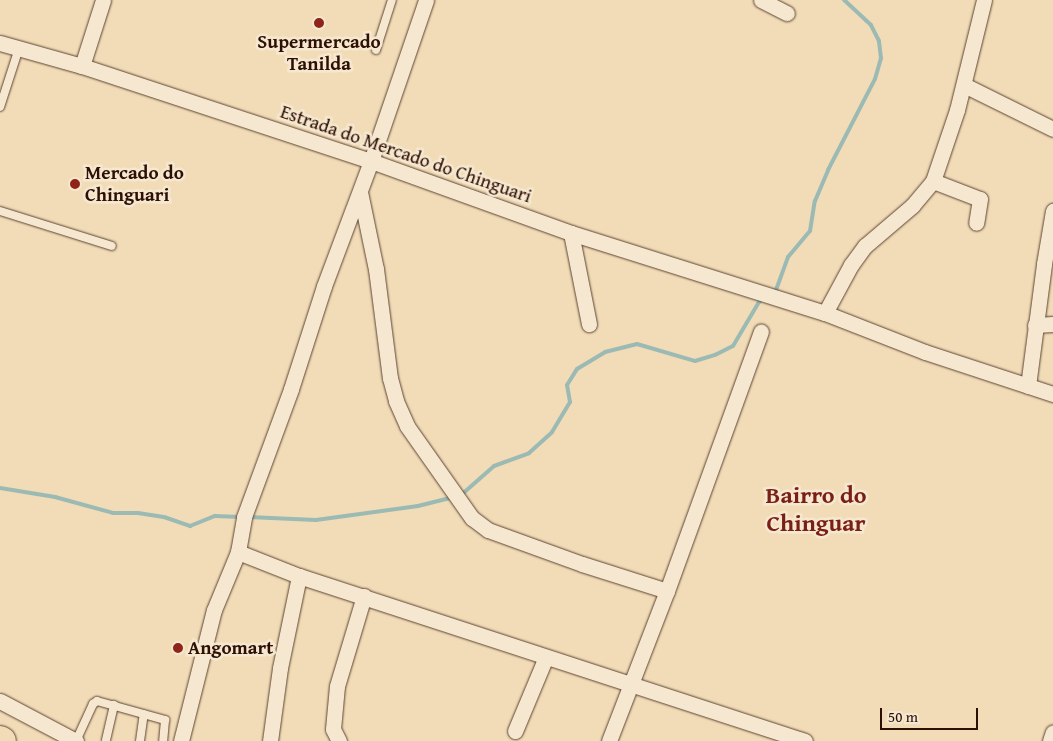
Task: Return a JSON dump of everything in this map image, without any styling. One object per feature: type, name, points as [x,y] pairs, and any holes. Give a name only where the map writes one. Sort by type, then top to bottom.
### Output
[{"type":"street","points":[[82,66],[103,0]]},
{"type":"street","points":[[181,741],[214,610],[238,552],[244,517],[291,389],[324,286],[360,192],[426,0]]},
{"type":"street","points":[[760,0],[786,13]]},
{"type":"street","points":[[825,313],[851,265],[865,246],[912,206],[933,180],[948,142],[964,85],[984,0]]},
{"type":"street","name":"Estrada do Mercado do Chinguari","points":[[0,43],[82,66],[371,161],[571,233],[825,313],[925,352],[1053,394]]},
{"type":"street","points":[[964,85],[1053,129]]},
{"type":"street","points":[[933,180],[980,199],[976,223]]},
{"type":"street","points":[[360,192],[376,269],[390,378],[396,401],[407,426],[472,518],[488,530],[582,564],[667,591]]},
{"type":"street","points":[[1028,386],[1035,325],[1053,210]]},
{"type":"street","points":[[571,233],[589,324]]},
{"type":"street","points":[[1035,325],[1053,324]]},
{"type":"street","points":[[609,741],[667,591],[761,332]]},
{"type":"street","points":[[238,552],[299,576],[804,741]]},
{"type":"street","points":[[270,741],[280,668],[299,576]]},
{"type":"street","points":[[339,741],[333,729],[337,686],[364,596]]},
{"type":"street","points":[[515,731],[546,658]]},
{"type":"street","points":[[0,701],[76,741]]},
{"type":"street","points":[[1050,741],[1053,732]]},
{"type":"lane","points":[[376,50],[392,0]]},
{"type":"lane","points":[[0,107],[20,48]]},
{"type":"lane","points":[[0,210],[112,246]]},
{"type":"lane","points":[[76,741],[92,704],[97,701],[165,720],[163,741]]},
{"type":"lane","points":[[106,740],[114,705]]},
{"type":"lane","points":[[140,741],[144,714]]},
{"type":"waterway","points":[[773,292],[776,290],[788,257],[810,231],[815,201],[828,170],[875,79],[881,58],[879,41],[871,25],[844,0]]},
{"type":"waterway","points":[[460,496],[494,466],[529,453],[552,432],[570,402],[567,385],[577,369],[605,352],[637,344],[695,361],[715,355],[733,346],[759,302],[765,298]]},
{"type":"waterway","points":[[0,488],[55,497],[113,513],[138,513],[164,517],[190,526],[215,516],[241,517]]},
{"type":"waterway","points":[[248,517],[316,520],[418,506],[454,497]]},
{"type":"place","name":"Supermercado Tanilda","points":[[319,23]]},
{"type":"place","name":"Mercado do Chinguari","points":[[75,184]]},
{"type":"place","name":"Angomart","points":[[178,648]]},
{"type":"district","name":"Bairro do Chinguar","points":[[816,509]]}]
